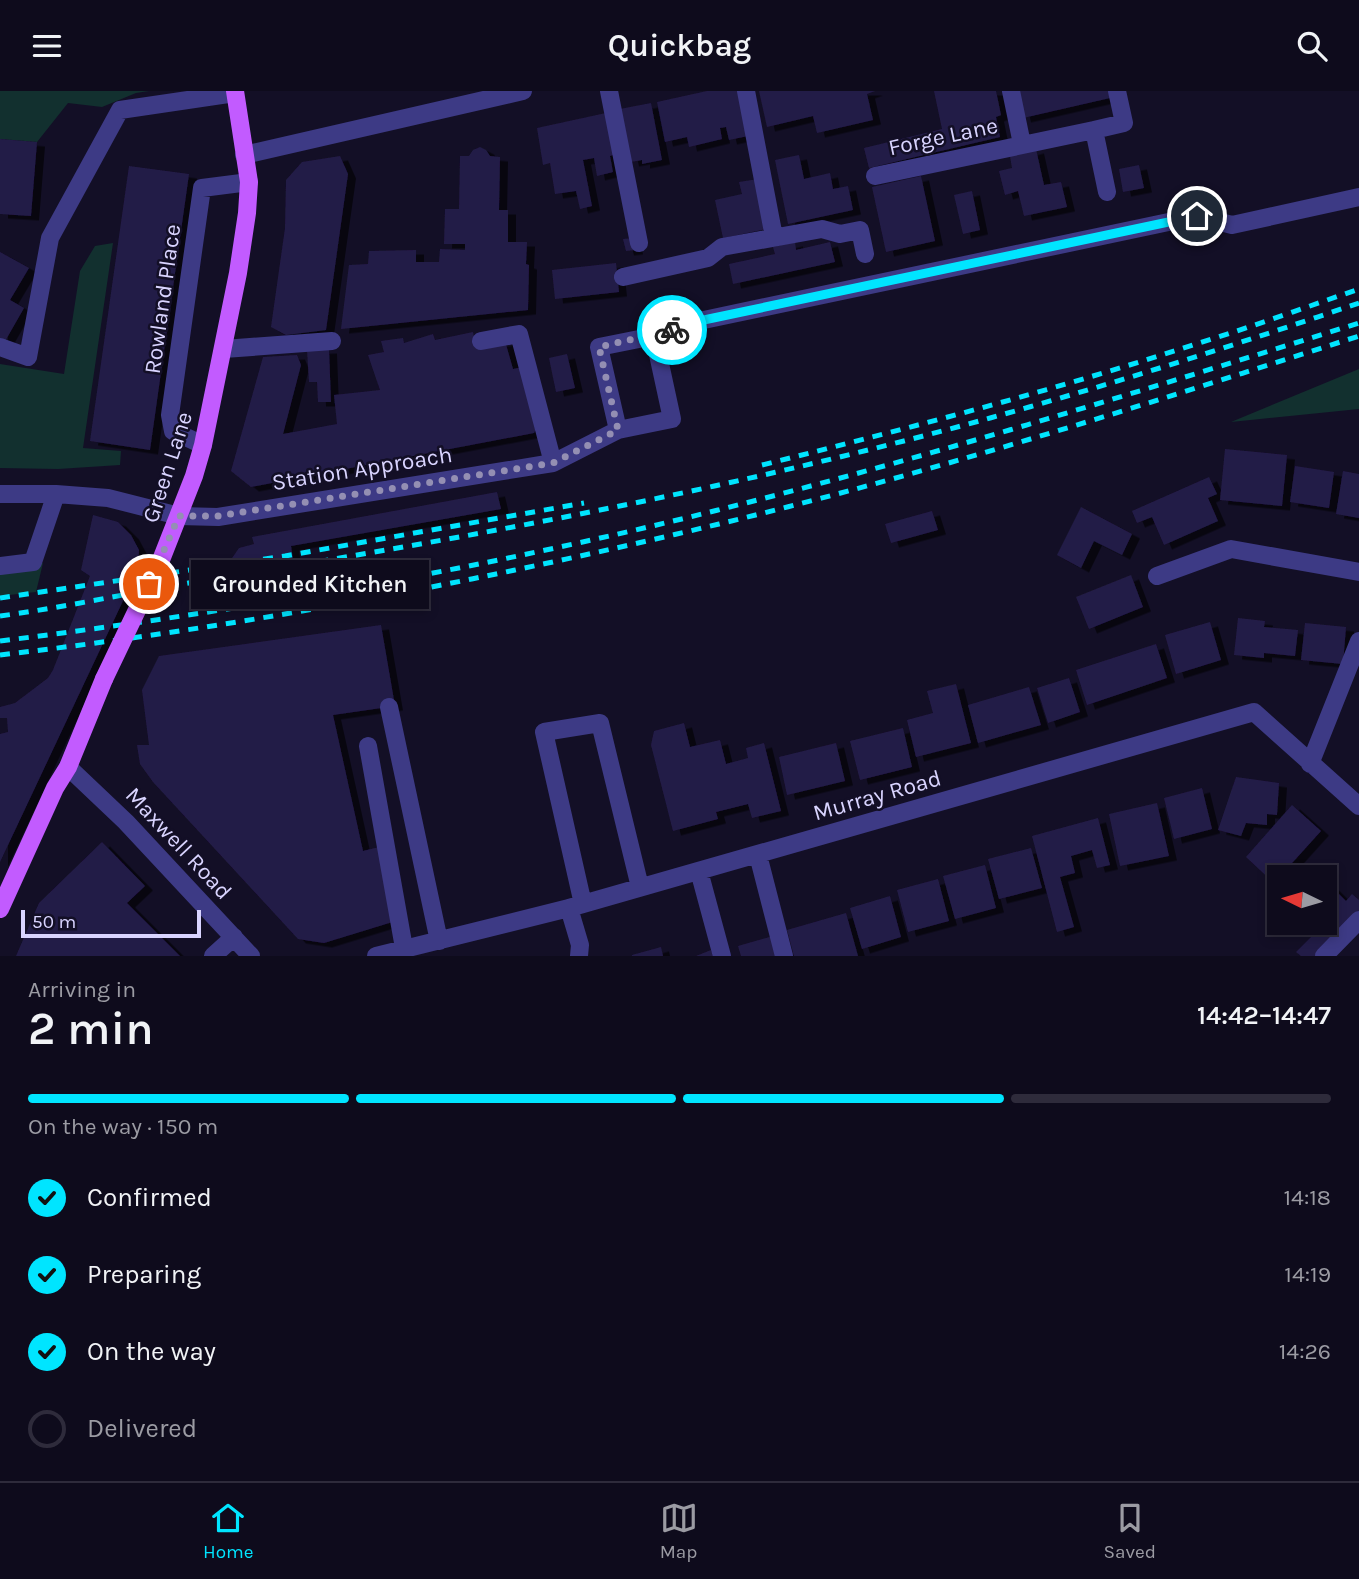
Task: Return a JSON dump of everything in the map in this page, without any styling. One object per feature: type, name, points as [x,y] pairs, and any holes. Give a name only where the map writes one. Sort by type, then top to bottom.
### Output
[{"type":"main road","name":"Green Lane","points":[[0,909],[55,788],[68,767],[104,679],[160,560],[179,516],[203,445],[238,273],[247,213],[249,182],[235,92]]},
{"type":"street","points":[[244,155],[523,91]]},
{"type":"street","points":[[609,91],[639,243]]},
{"type":"street","points":[[746,91],[774,237]]},
{"type":"street","name":"Forge Lane","points":[[1011,91],[1022,144]]},
{"type":"street","name":"Forge Lane","points":[[875,176],[1124,123],[1117,91]]},
{"type":"street","points":[[0,347],[28,357],[50,238],[120,110],[235,92]]},
{"type":"street","points":[[1094,130],[1107,192]]},
{"type":"street","name":"Rowland Place","points":[[203,445],[173,431],[170,415],[202,188],[249,182]]},
{"type":"street","points":[[618,430],[599,347],[653,336],[699,321],[1197,216],[1232,225],[1359,197]]},
{"type":"street","points":[[623,277],[708,258],[722,247],[822,229],[841,234],[860,230],[865,254]]},
{"type":"street","points":[[481,341],[519,334],[553,463]]},
{"type":"street","name":"Station Approach","points":[[0,493],[108,498],[179,516],[218,516],[553,463],[618,430],[672,419],[653,336]]},
{"type":"street","points":[[223,349],[332,341]]},
{"type":"street","points":[[0,566],[33,562],[56,494]]},
{"type":"street","points":[[1157,576],[1231,549],[1359,572]]},
{"type":"street","points":[[1310,764],[1359,641]]},
{"type":"street","points":[[389,707],[439,941]]},
{"type":"street","name":"Murray Road","points":[[376,956],[576,906],[1254,712],[1359,806]]},
{"type":"street","points":[[579,956],[576,906],[544,732],[600,723],[640,887]]},
{"type":"street","points":[[368,746],[404,948]]},
{"type":"street","name":"Maxwell Road","points":[[68,767],[126,822],[251,956]]},
{"type":"street","points":[[758,855],[784,956]]},
{"type":"street","points":[[699,871],[722,956]]},
{"type":"street","points":[[1324,956],[1359,920]]},
{"type":"street","points":[[213,956],[234,937]]},
{"type":"green space","points":[[0,91],[149,91],[136,93],[102,107],[68,103],[37,142],[0,139]]},
{"type":"green space","points":[[113,243],[83,448],[121,451],[120,465],[58,469],[0,468],[0,364],[64,374],[80,271],[95,246]]},
{"type":"green space","points":[[1359,369],[1359,409],[1231,422]]},
{"type":"green space","points":[[43,563],[36,592],[0,596],[0,570]]},
{"type":"building","points":[[707,91],[738,91],[748,136],[729,140],[726,127],[720,128],[722,139],[689,147],[687,137],[665,142],[657,102]]},
{"type":"building","points":[[759,91],[875,91],[867,94],[873,120],[817,133],[813,116],[767,127]]},
{"type":"building","points":[[934,91],[996,91],[1001,115],[996,117],[1000,137],[869,168],[864,148],[942,129]]},
{"type":"building","points":[[1017,91],[1109,91],[1110,98],[1023,118]]},
{"type":"building","points":[[651,103],[662,160],[642,164],[642,160],[631,162],[620,109]]},
{"type":"building","points":[[606,113],[616,154],[610,156],[613,172],[597,176],[594,158],[583,160],[592,206],[580,209],[576,191],[555,194],[550,163],[543,165],[537,128]]},
{"type":"building","points":[[0,139],[37,142],[31,216],[0,214]]},
{"type":"building","points":[[480,147],[490,156],[500,157],[499,210],[508,210],[508,242],[527,242],[528,310],[341,329],[349,265],[368,264],[369,251],[416,250],[416,262],[439,262],[440,249],[465,250],[465,244],[444,244],[445,209],[459,209],[460,156],[469,156],[473,150]]},
{"type":"building","points":[[1036,149],[1044,185],[1061,182],[1067,207],[1024,216],[1018,191],[1005,195],[999,171],[1012,168],[1010,156]]},
{"type":"building","points":[[799,155],[804,179],[830,173],[833,189],[848,186],[853,210],[788,224],[775,160]]},
{"type":"building","points":[[340,156],[348,174],[326,330],[286,335],[271,327],[285,228],[286,180],[302,162]]},
{"type":"building","points":[[1139,165],[1144,188],[1123,192],[1119,169]]},
{"type":"building","points":[[129,166],[189,174],[150,450],[90,441]]},
{"type":"building","points":[[921,176],[935,241],[886,252],[872,187]]},
{"type":"building","points":[[758,179],[767,229],[723,238],[715,200],[742,194],[739,182]]},
{"type":"building","points":[[972,191],[980,230],[963,234],[954,195]]},
{"type":"building","points":[[633,238],[635,250],[626,251],[623,239]]},
{"type":"building","points":[[795,242],[796,250],[830,242],[835,262],[733,284],[729,264],[775,254],[773,247]]},
{"type":"building","points":[[0,252],[29,268],[10,300],[24,308],[4,343],[0,340]]},
{"type":"building","points":[[616,263],[619,292],[555,299],[552,270]]},
{"type":"building","points":[[473,332],[476,348],[505,341],[513,369],[523,367],[537,427],[534,433],[251,487],[231,471],[263,357],[297,355],[301,365],[283,434],[337,424],[334,395],[380,390],[368,355],[384,352],[381,341],[403,338],[404,343],[433,334],[435,340]]},
{"type":"building","points":[[329,349],[331,402],[318,402],[317,382],[309,382],[307,350]]},
{"type":"building","points":[[567,354],[575,388],[556,392],[549,358]]},
{"type":"building","points":[[1225,449],[1287,455],[1282,506],[1220,500]]},
{"type":"building","points":[[1295,466],[1334,472],[1329,508],[1290,502]]},
{"type":"building","points":[[1343,471],[1359,474],[1359,518],[1336,514]]},
{"type":"building","points":[[1209,477],[1217,494],[1208,498],[1218,521],[1164,545],[1152,517],[1137,523],[1132,511]]},
{"type":"building","points":[[497,492],[501,509],[291,546],[298,592],[239,603],[230,561],[239,548],[254,544],[252,537]]},
{"type":"building","points":[[1081,507],[1132,534],[1122,555],[1094,541],[1081,568],[1057,555]]},
{"type":"building","points":[[932,511],[938,530],[891,543],[885,524]]},
{"type":"building","points":[[93,515],[118,522],[131,535],[139,550],[138,569],[0,862],[0,734],[8,732],[7,718],[0,718],[0,707],[15,703],[48,678],[53,670],[90,576],[81,570]]},
{"type":"building","points":[[1131,575],[1143,607],[1089,629],[1076,597]]},
{"type":"building","points":[[1238,618],[1265,621],[1264,627],[1298,630],[1295,656],[1264,653],[1264,658],[1234,655]]},
{"type":"building","points":[[1210,622],[1221,660],[1176,674],[1165,635]]},
{"type":"building","points":[[1305,623],[1346,627],[1343,664],[1301,660]]},
{"type":"building","points":[[381,625],[395,706],[333,715],[363,851],[383,846],[399,920],[324,943],[298,939],[153,782],[140,764],[137,745],[149,745],[142,690],[159,656]]},
{"type":"building","points":[[1156,644],[1167,678],[1087,705],[1076,670]]},
{"type":"building","points":[[1069,678],[1080,712],[1048,723],[1037,688]]},
{"type":"building","points":[[956,684],[971,743],[916,757],[907,720],[933,713],[927,691]]},
{"type":"building","points":[[1029,687],[1041,725],[978,743],[968,705]]},
{"type":"building","points":[[684,723],[690,747],[720,740],[726,764],[748,758],[746,748],[764,743],[781,811],[752,818],[748,804],[716,812],[718,819],[673,831],[651,745],[654,731]]},
{"type":"building","points":[[903,728],[912,767],[860,780],[850,741]]},
{"type":"building","points":[[836,743],[845,781],[787,795],[779,757]]},
{"type":"building","points":[[1236,777],[1279,783],[1277,815],[1267,814],[1267,825],[1246,823],[1241,836],[1218,830]]},
{"type":"building","points":[[1202,788],[1212,829],[1174,839],[1164,798]]},
{"type":"building","points":[[1157,803],[1169,856],[1120,866],[1109,814]]},
{"type":"building","points":[[1292,805],[1321,831],[1290,865],[1267,865],[1267,876],[1246,857]]},
{"type":"building","points":[[1098,818],[1110,865],[1097,868],[1092,850],[1071,856],[1075,873],[1060,877],[1074,927],[1057,932],[1032,836]]},
{"type":"building","points":[[102,842],[145,886],[127,903],[180,956],[16,956],[39,903]]},
{"type":"building","points":[[1031,848],[1042,888],[999,899],[988,859]]},
{"type":"building","points":[[985,865],[996,908],[955,919],[943,876]]},
{"type":"building","points":[[938,879],[949,921],[908,932],[897,890]]},
{"type":"building","points":[[1337,892],[1346,901],[1352,894],[1359,900],[1359,913],[1318,956],[1301,956],[1296,952],[1313,935],[1337,935]]},
{"type":"building","points":[[890,896],[901,937],[862,949],[850,908]]},
{"type":"building","points":[[846,913],[858,956],[794,956],[787,930]]},
{"type":"building","points":[[773,936],[779,956],[741,956],[738,946]]},
{"type":"building","points":[[661,947],[663,956],[632,956],[632,955]]},
{"type":"building","points":[[711,950],[713,956],[696,956]]},
{"type":"railway","points":[[762,465],[1032,394],[1234,332],[1359,289]]},
{"type":"railway","points":[[0,616],[452,538],[785,470],[1054,400],[1359,303]]},
{"type":"railway","points":[[0,641],[271,602],[451,569],[630,531],[960,445],[1359,323]]},
{"type":"railway","points":[[0,655],[271,616],[451,583],[630,545],[800,504],[961,460],[1359,336]]},
{"type":"railway","points":[[0,598],[285,556],[584,503]]},
{"type":"way so far","points":[[149,584],[179,516],[218,516],[553,463],[618,430],[599,347],[672,330]]},
{"type":"place","name":"Grounded Kitchen","points":[[149,584]]},
{"type":"route","points":[[672,330],[699,321],[1197,216]]}]
